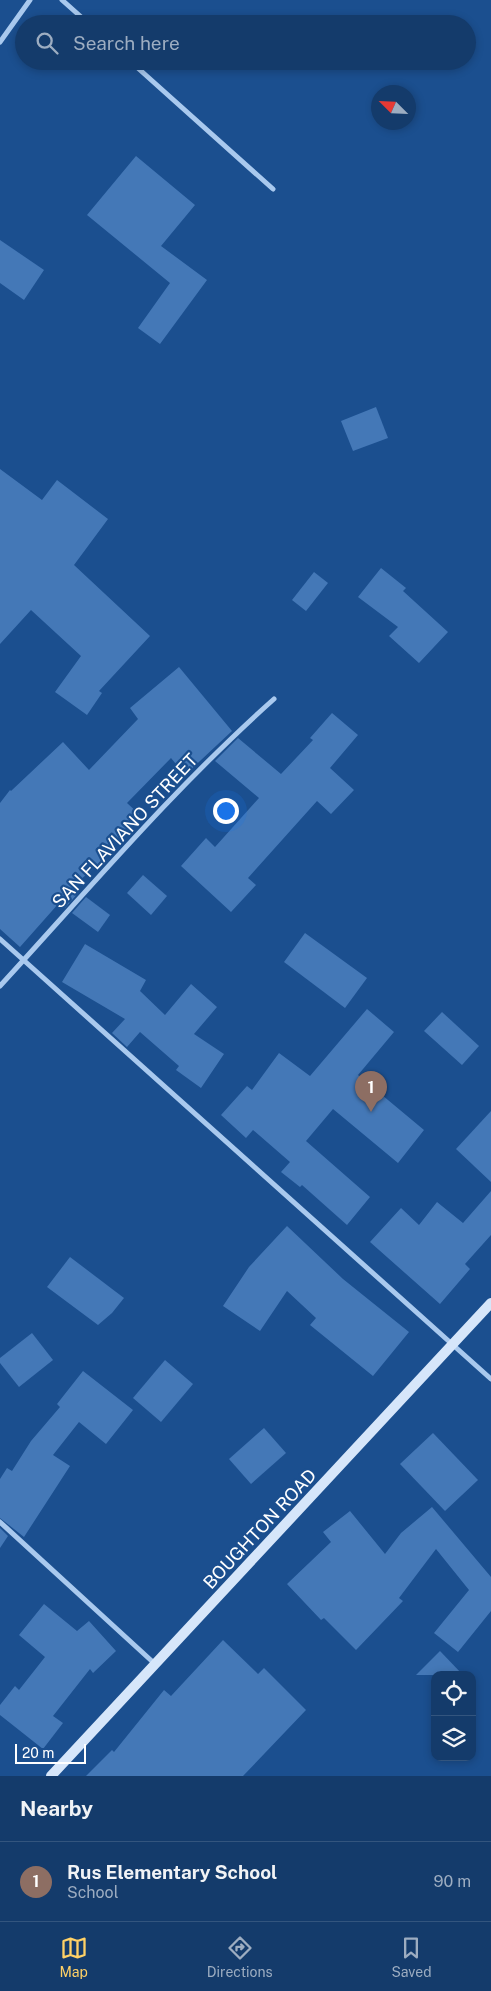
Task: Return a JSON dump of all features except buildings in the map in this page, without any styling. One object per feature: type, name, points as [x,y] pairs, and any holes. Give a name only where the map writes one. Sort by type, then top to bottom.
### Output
[{"type":"main road","name":"BOUGHTON ROAD","points":[[51,1776],[454,1345],[491,1303]]},
{"type":"street","points":[[19,15],[30,0]]},
{"type":"street","points":[[62,0],[79,15]]},
{"type":"street","points":[[0,42],[15,21]]},
{"type":"street","points":[[140,70],[273,189]]},
{"type":"street","name":"SAN FLAVIANO STREET","points":[[0,986],[147,824],[239,730],[274,699]]},
{"type":"street","points":[[0,939],[491,1379]]},
{"type":"street","points":[[0,1522],[155,1665]]},
{"type":"place","name":"Rus Elementary School","points":[[371,1112]]}]
